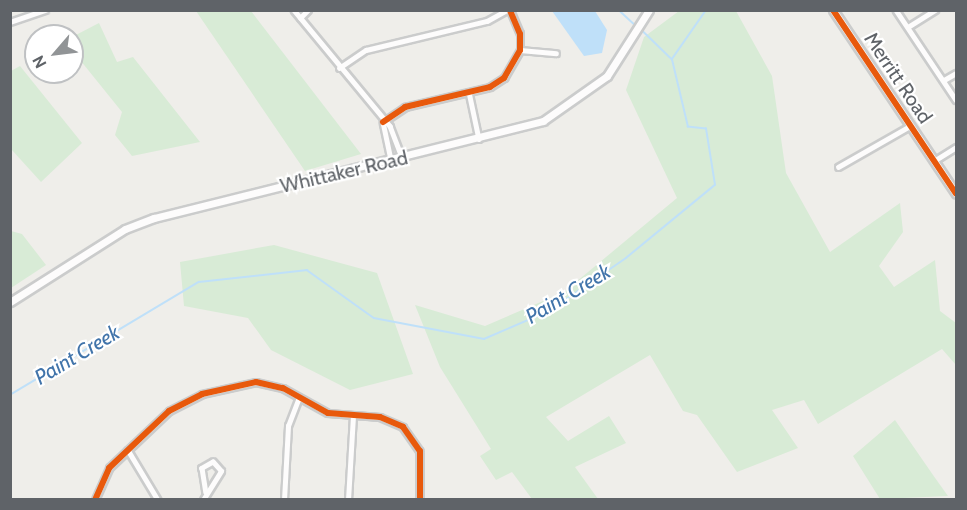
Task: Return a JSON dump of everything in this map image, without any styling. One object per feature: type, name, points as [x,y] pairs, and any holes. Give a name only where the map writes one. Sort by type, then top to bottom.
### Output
[{"type":"main road","name":"Whittaker Road","points":[[10,302],[140,223],[530,127],[574,104],[607,76],[636,36],[649,10]]},
{"type":"main road","name":"Merritt Road","points":[[832,10],[957,194]]},
{"type":"street","points":[[10,22],[45,10]]},
{"type":"street","points":[[294,10],[383,122],[392,130],[402,158]]},
{"type":"street","points":[[300,18],[308,10]]},
{"type":"street","points":[[339,68],[366,50],[487,21],[508,10],[520,34],[520,50],[504,78],[470,92],[405,107],[383,122]]},
{"type":"street","points":[[896,10],[957,100]]},
{"type":"street","points":[[908,27],[935,10]]},
{"type":"street","points":[[520,50],[556,53]]},
{"type":"street","points":[[944,80],[957,73]]},
{"type":"street","points":[[470,92],[480,140]]},
{"type":"street","points":[[383,122],[391,160]]},
{"type":"street","points":[[838,167],[910,126]]},
{"type":"street","points":[[934,161],[957,147]]},
{"type":"street","points":[[95,500],[104,475],[169,411],[202,394],[256,382],[328,413],[387,419],[412,437],[423,464],[420,500]]},
{"type":"street","points":[[284,500],[288,426],[299,399]]},
{"type":"street","points":[[348,500],[353,416]]},
{"type":"street","points":[[128,450],[158,500]]},
{"type":"street","points":[[203,500],[221,471],[213,462],[202,468],[206,492]]},
{"type":"green space","points":[[196,11],[251,11],[361,154],[305,171]]},
{"type":"green space","points":[[679,11],[736,11],[772,76],[786,173],[830,252],[900,203],[903,232],[879,266],[894,287],[935,260],[940,311],[956,323],[956,365],[942,349],[818,424],[804,400],[772,410],[798,448],[737,472],[697,415],[683,411],[650,355],[546,417],[568,441],[609,416],[626,443],[575,467],[598,499],[532,499],[512,472],[496,480],[480,456],[491,449],[440,367],[415,305],[485,326],[564,292],[677,198],[626,90],[644,37]]},
{"type":"green space","points":[[99,23],[117,62],[133,57],[200,142],[132,156],[115,135],[122,112],[84,65],[84,31]]},
{"type":"green space","points":[[20,66],[24,71],[24,84],[34,84],[82,143],[41,182],[11,149],[11,71]]},
{"type":"green space","points":[[11,231],[22,234],[46,265],[11,288]]},
{"type":"green space","points":[[274,245],[377,273],[413,374],[350,390],[271,350],[248,318],[184,306],[180,262]]},
{"type":"green space","points":[[895,420],[948,496],[880,499],[853,456]]},
{"type":"water","points":[[552,11],[595,11],[607,30],[602,53],[584,56]]},
{"type":"waterway","name":"Paint Creek","points":[[619,10],[635,25]]},
{"type":"waterway","points":[[672,59],[706,10]]},
{"type":"waterway","name":"Paint Creek","points":[[10,395],[199,282],[307,270],[374,318],[484,339],[549,311],[626,258],[715,185],[706,129],[688,127],[672,60],[641,30]]},
{"type":"cycle path","points":[[383,122],[405,107],[490,87],[504,78],[520,50],[520,34],[510,10]]},
{"type":"cycle path","points":[[833,10],[956,194]]},
{"type":"cycle path","points":[[95,500],[109,468],[169,411],[202,394],[256,382],[283,388],[328,413],[380,417],[403,427],[420,451],[420,500]]}]
